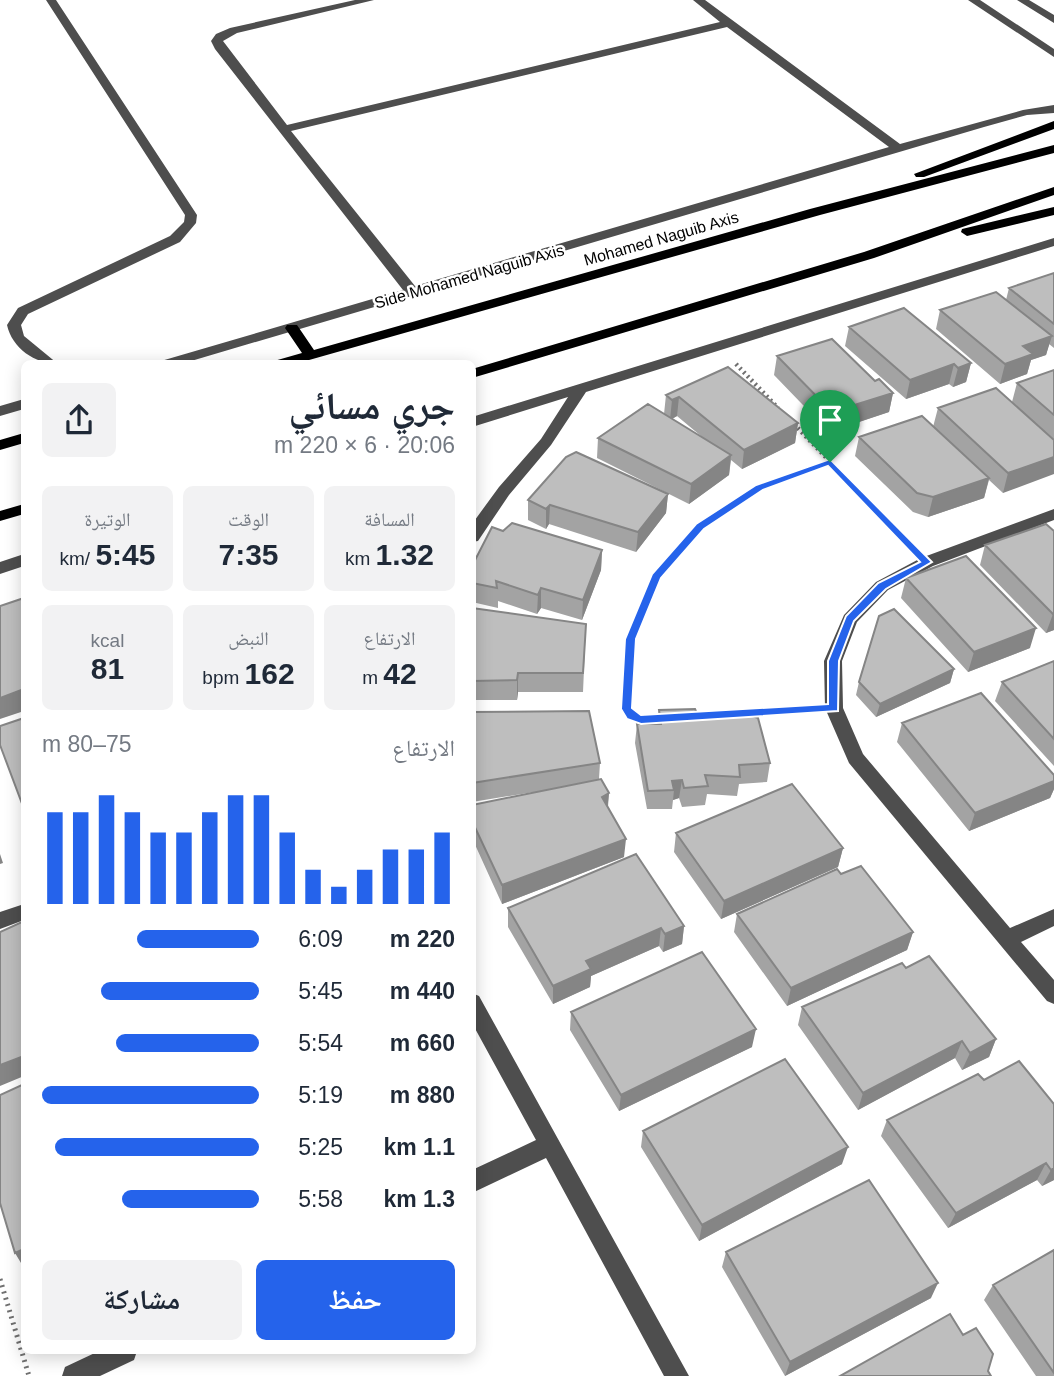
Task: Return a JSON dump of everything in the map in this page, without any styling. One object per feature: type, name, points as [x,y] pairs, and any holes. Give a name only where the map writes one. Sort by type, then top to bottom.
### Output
[{"type":"main road","points":[[815,212],[1054,125]]},
{"type":"main road","name":"Mohamed Naguib Axis","points":[[293,360],[815,212],[1054,149]]},
{"type":"main road","points":[[476,373],[869,255],[1054,191]]},
{"type":"main road","points":[[869,255],[1054,211]]},
{"type":"main road","points":[[292,328],[310,355]]},
{"type":"main road","points":[[0,445],[21,439]]},
{"type":"main road","points":[[0,516],[21,510]]},
{"type":"street","points":[[46,360],[17,338],[14,325],[23,311],[175,239],[190,223],[191,215],[51,0]]},
{"type":"street","points":[[369,0],[234,30],[220,36],[217,41],[219,47],[413,292]]},
{"type":"street","points":[[698,0],[899,149]]},
{"type":"street","points":[[973,0],[1054,54]]},
{"type":"street","points":[[1022,0],[1054,20]]},
{"type":"street","points":[[284,129],[729,23]]},
{"type":"street","name":"Side Mohamed Naguib Axis","points":[[180,360],[980,124],[1027,112],[1054,109]]},
{"type":"street","points":[[476,421],[1054,242]]},
{"type":"street","points":[[476,531],[546,442],[582,388]]},
{"type":"street","points":[[0,411],[21,405]]},
{"type":"street","points":[[1054,514],[927,562],[882,586],[850,619],[833,661],[834,708],[855,758],[1054,995]]},
{"type":"street","points":[[0,568],[21,561]]},
{"type":"street","points":[[0,921],[21,913]]},
{"type":"street","points":[[1007,939],[1054,917]]},
{"type":"street","points":[[476,1009],[677,1376]]},
{"type":"street","points":[[476,1180],[550,1145]]},
{"type":"street","points":[[74,1376],[119,1354]]},
{"type":"path","points":[[718,345],[783,413]]},
{"type":"path","points":[[793,423],[927,562]]},
{"type":"path","points":[[669,718],[641,719],[631,716],[626,709],[630,639],[656,577],[700,526],[760,488],[830,462]]},
{"type":"path","points":[[738,714],[834,708]]},
{"type":"path","points":[[683,717],[724,715]]},
{"type":"path","points":[[0,1279],[21,1349]]},
{"type":"path","points":[[22,1354],[29,1376]]},
{"type":"building","points":[[1054,273],[1054,324],[1009,288]]},
{"type":"building","points":[[996,292],[1052,336],[1023,346],[1033,354],[1005,364],[940,310]]},
{"type":"building","points":[[904,308],[971,363],[958,368],[954,364],[910,380],[849,327]]},
{"type":"building","points":[[832,339],[875,381],[879,379],[893,393],[832,412],[777,356]]},
{"type":"building","points":[[728,367],[798,423],[744,450],[679,397],[672,400],[666,395]]},
{"type":"building","points":[[1054,370],[1054,415],[1017,383]]},
{"type":"building","points":[[996,388],[1054,440],[1054,457],[1008,473],[938,408]]},
{"type":"building","points":[[648,404],[731,455],[691,484],[598,438]]},
{"type":"building","points":[[922,416],[989,478],[933,497],[917,493],[859,437]]},
{"type":"building","points":[[576,452],[668,494],[638,532],[550,505],[546,509],[528,500],[566,457]]},
{"type":"building","points":[[512,523],[602,550],[583,600],[541,588],[538,595],[496,581],[497,588],[476,584],[476,558],[492,527],[503,531]]},
{"type":"building","points":[[1046,524],[1054,531],[1053,614],[985,545]]},
{"type":"building","points":[[966,556],[1036,628],[974,652],[906,578]]},
{"type":"building","points":[[21,599],[21,690],[0,698],[0,606]]},
{"type":"building","points":[[476,609],[586,624],[583,673],[518,673],[517,680],[476,681]]},
{"type":"building","points":[[894,609],[954,669],[880,704],[859,682],[879,616]]},
{"type":"building","points":[[1054,661],[1054,739],[1002,682]]},
{"type":"building","points":[[981,693],[1054,775],[1054,781],[975,813],[902,723]]},
{"type":"building","points":[[695,709],[698,716],[744,713],[758,718],[770,763],[739,765],[740,777],[705,775],[708,786],[684,788],[682,780],[672,781],[674,790],[648,791],[637,724],[661,724],[659,710]]},
{"type":"building","points":[[589,711],[600,763],[476,782],[476,712]]},
{"type":"building","points":[[21,719],[21,801],[0,745],[0,726]]},
{"type":"building","points":[[601,779],[609,793],[602,797],[626,839],[502,885],[476,830],[476,804]]},
{"type":"building","points":[[792,784],[843,848],[724,901],[676,833]]},
{"type":"building","points":[[636,854],[684,926],[665,934],[661,928],[586,961],[591,969],[553,986],[508,908]]},
{"type":"building","points":[[861,866],[913,932],[791,988],[737,914],[837,869],[841,874]]},
{"type":"building","points":[[21,922],[21,1057],[0,1065],[0,932]]},
{"type":"building","points":[[702,952],[756,1029],[621,1095],[571,1012]]},
{"type":"building","points":[[929,956],[996,1039],[970,1053],[962,1041],[863,1093],[802,1007],[902,963],[906,968]]},
{"type":"building","points":[[785,1059],[848,1147],[702,1225],[643,1131]]},
{"type":"building","points":[[1019,1061],[1054,1104],[1054,1168],[1051,1170],[1046,1163],[956,1213],[887,1120],[978,1074],[984,1080]]},
{"type":"building","points":[[21,1085],[21,1250],[15,1253],[0,1203],[0,1095]]},
{"type":"building","points":[[869,1180],[938,1283],[790,1362],[726,1252]]},
{"type":"building","points":[[1054,1250],[1054,1373],[993,1285]]},
{"type":"building","points":[[950,1314],[963,1335],[976,1328],[993,1354],[988,1371],[991,1376],[840,1376]]},
{"type":"route","points":[[830,462],[927,562],[882,586],[850,619],[833,661],[834,708],[641,719],[631,716],[626,709],[630,639],[656,577],[700,526],[760,488],[830,462]]}]
